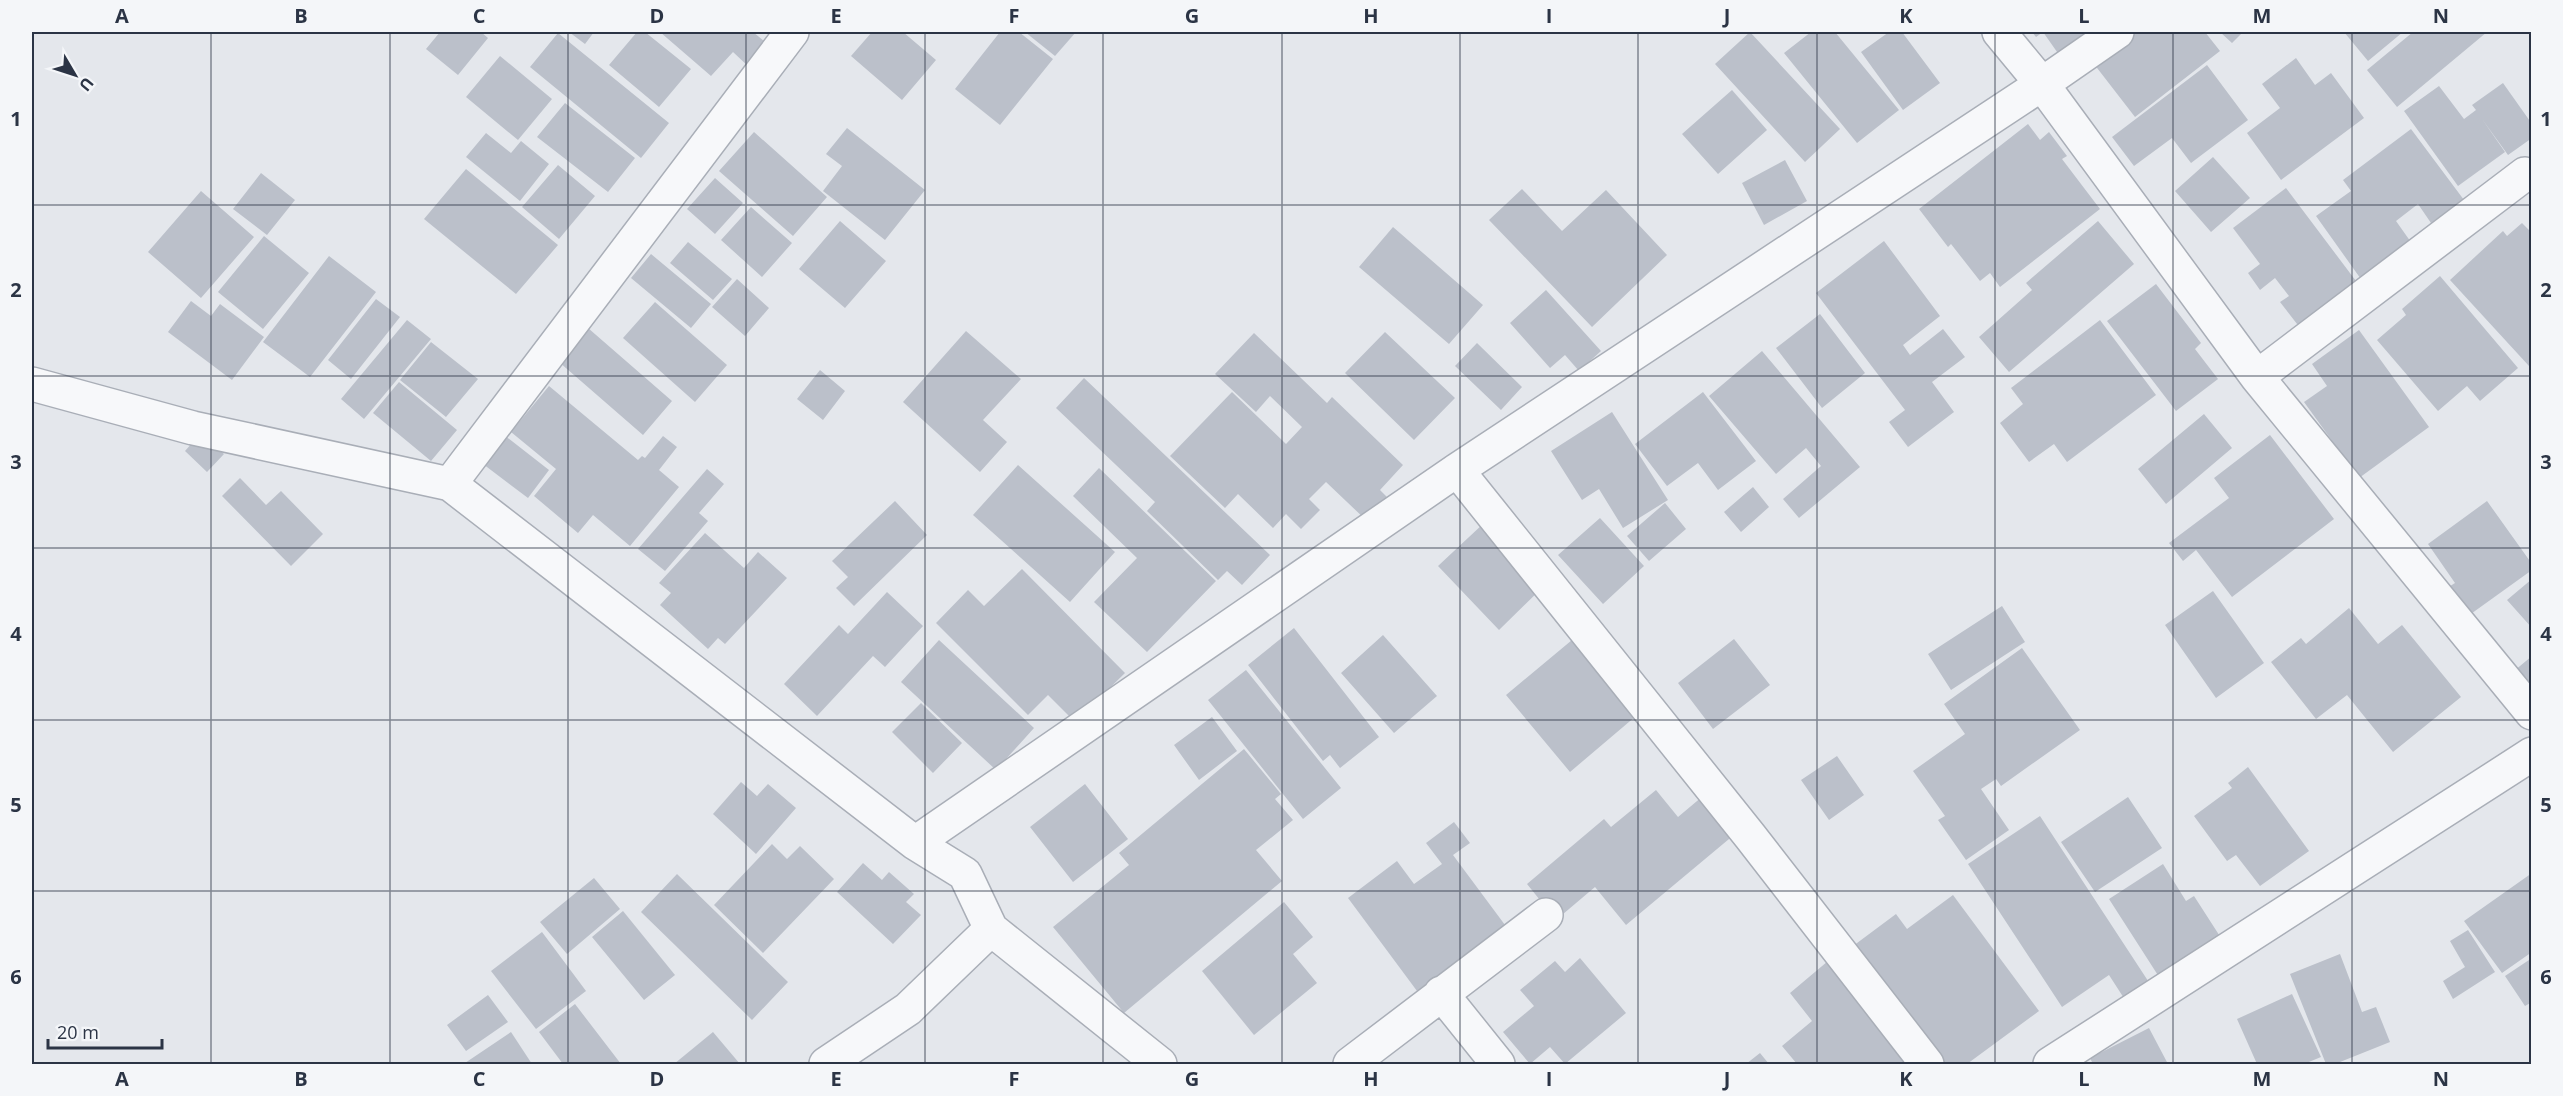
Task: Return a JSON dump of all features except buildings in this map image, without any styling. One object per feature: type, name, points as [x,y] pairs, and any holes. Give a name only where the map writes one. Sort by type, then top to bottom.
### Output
[{"type":"street","points":[[450,484],[792,32]]},
{"type":"street","points":[[1999,32],[2042,84],[2257,377],[2532,713]]},
{"type":"street","points":[[915,843],[1457,470],[2042,84],[2117,32]]},
{"type":"street","points":[[2257,377],[2525,174]]},
{"type":"street","points":[[32,384],[193,428],[450,484],[915,843],[965,874],[991,929],[1160,1065]]},
{"type":"street","points":[[1457,470],[1750,836],[1927,1065]]},
{"type":"street","points":[[2050,1065],[2532,754]]},
{"type":"street","points":[[1350,1065],[1441,993],[1546,915]]},
{"type":"street","points":[[826,1065],[908,1009],[991,929]]},
{"type":"street","points":[[1441,993],[1498,1065]]}]
